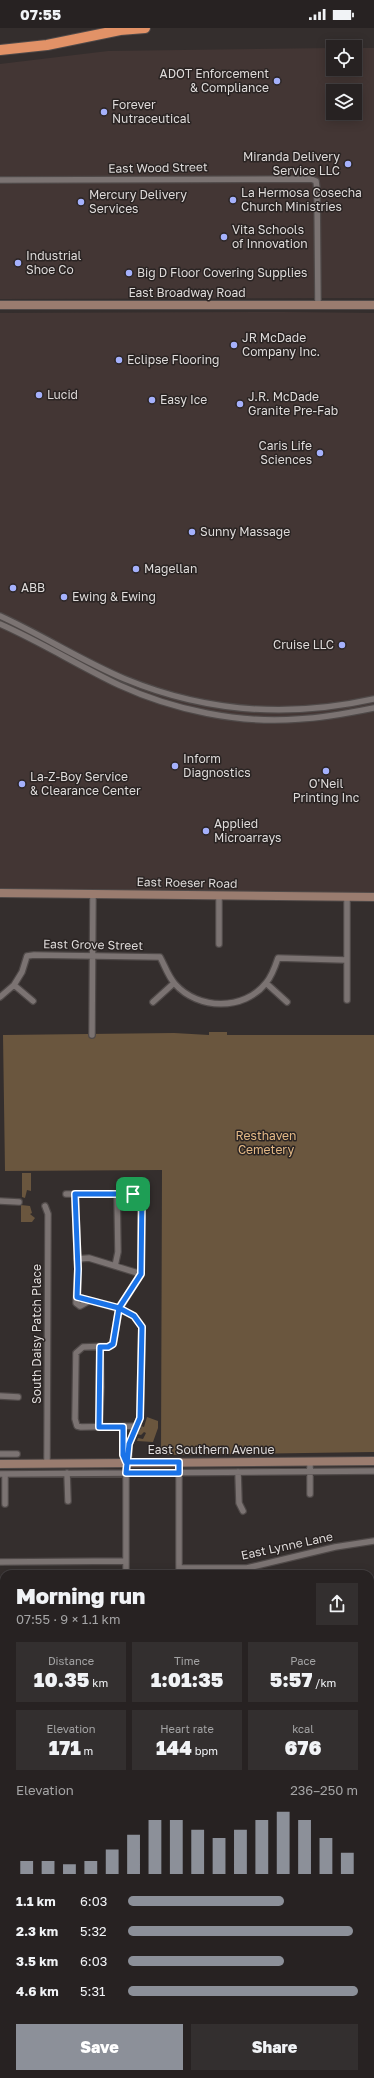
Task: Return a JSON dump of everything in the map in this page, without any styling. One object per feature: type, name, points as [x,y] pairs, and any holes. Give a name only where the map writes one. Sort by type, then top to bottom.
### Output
[{"type":"highway","points":[[0,50],[48,45],[120,30],[145,28]]},
{"type":"main road","name":"East Broadway Road","points":[[0,305],[374,305]]},
{"type":"main road","name":"East Roeser Road","points":[[0,893],[374,897]]},
{"type":"main road","name":"East Southern Avenue","points":[[0,1464],[310,1462],[374,1460]]},
{"type":"street","name":"East Wood Street","points":[[0,180],[311,179],[316,181],[318,305]]},
{"type":"street","points":[[0,616],[124,678],[178,698],[248,709],[297,710],[331,707],[374,699]]},
{"type":"street","points":[[0,624],[120,685],[147,696],[194,710],[238,717],[298,720],[335,716],[374,708]]},
{"type":"street","points":[[92,1035],[93,894]]},
{"type":"street","points":[[219,896],[219,944]]},
{"type":"street","points":[[347,897],[347,1000]]},
{"type":"street","name":"East Grove Street","points":[[0,997],[14,985],[22,972],[27,956],[160,957],[174,983],[186,994],[203,1002],[223,1004],[242,1000],[256,993],[274,972],[278,958],[346,960]]},
{"type":"street","points":[[153,1002],[174,983]]},
{"type":"street","points":[[266,983],[287,1002]]},
{"type":"street","points":[[14,985],[33,1001]]},
{"type":"street","points":[[138,1426],[77,1426],[75,1420],[76,1355],[80,1349],[112,1346],[119,1308],[141,1274],[142,1184]]},
{"type":"street","points":[[66,1194],[142,1194]]},
{"type":"street","points":[[75,1194],[77,1305],[80,1306],[89,1301]]},
{"type":"street","points":[[115,1266],[118,1252],[117,1194]]},
{"type":"street","points":[[0,1201],[19,1202]]},
{"type":"street","name":"South Daisy Patch Place","points":[[45,1206],[48,1214],[47,1464]]},
{"type":"street","points":[[77,1259],[89,1258],[141,1274]]},
{"type":"street","points":[[77,1297],[119,1308],[134,1316],[142,1327],[140,1415],[138,1426],[129,1444]]},
{"type":"street","points":[[99,1427],[100,1347]]},
{"type":"street","points":[[0,1396],[18,1397]]},
{"type":"street","points":[[125,1427],[129,1444],[129,1455],[126,1462]]},
{"type":"street","points":[[125,1427],[123,1455],[126,1462],[126,1570]]},
{"type":"street","points":[[0,1454],[17,1454]]},
{"type":"street","points":[[179,1462],[179,1570]]},
{"type":"street","points":[[310,1462],[310,1494]]},
{"type":"street","name":"East Southern Avenue","points":[[2,1474],[374,1471]]},
{"type":"street","points":[[238,1472],[239,1503],[243,1512]]},
{"type":"street","points":[[67,1473],[68,1502]]},
{"type":"street","points":[[2,1474],[5,1504]]},
{"type":"street","name":"East Lynne Lane","points":[[202,1570],[247,1568],[335,1547],[374,1541]]},
{"type":"street","points":[[0,1562],[126,1561]]},
{"type":"shaded area","points":[[326,48],[326,76],[362,76],[362,48],[374,48],[374,298],[0,299],[0,64],[108,51]]},
{"type":"shaded area","points":[[0,313],[374,313],[374,893],[0,889]]},
{"type":"green space","name":"Resthaven Cemetery","points":[[209,1032],[227,1032],[227,1035],[374,1035],[374,1452],[161,1455],[162,1170],[5,1171],[3,1035],[174,1033],[209,1035]]},
{"type":"green space","points":[[22,1173],[31,1173],[31,1191],[27,1190],[25,1198],[22,1197]]},
{"type":"green space","points":[[21,1205],[30,1206],[32,1213],[30,1214],[35,1218],[32,1222],[21,1222]]},
{"type":"green space","points":[[147,1417],[158,1421],[158,1428],[153,1442],[137,1441],[138,1438],[143,1439],[146,1433],[144,1432],[141,1435],[137,1434],[141,1426],[144,1427]]},
{"type":"place","name":"ADOT Enforcement & Compliance","points":[[277,81]]},
{"type":"place","name":"Forever Nutraceutical","points":[[104,112]]},
{"type":"place","name":"Miranda Delivery Service LLC","points":[[348,164]]},
{"type":"place","name":"La Hermosa Cosecha Church Ministries","points":[[233,200]]},
{"type":"place","name":"Mercury Delivery Services","points":[[81,202]]},
{"type":"place","name":"Vita Schools of Innovation","points":[[224,237]]},
{"type":"place","name":"Industrial Shoe Co","points":[[18,263]]},
{"type":"place","name":"Big D Floor Covering Supplies","points":[[129,273]]},
{"type":"place","name":"JR McDade Company Inc.","points":[[234,345]]},
{"type":"place","name":"Eclipse Flooring","points":[[119,360]]},
{"type":"place","name":"Lucid","points":[[39,395]]},
{"type":"place","name":"Easy Ice","points":[[152,400]]},
{"type":"place","name":"J.R. McDade Granite Pre-Fab","points":[[240,404]]},
{"type":"place","name":"Caris Life Sciences","points":[[320,453]]},
{"type":"place","name":"Sunny Massage","points":[[192,532]]},
{"type":"place","name":"Magellan","points":[[136,569]]},
{"type":"place","name":"ABB","points":[[13,588]]},
{"type":"place","name":"Ewing & Ewing","points":[[64,597]]},
{"type":"place","name":"Cruise LLC","points":[[342,645]]},
{"type":"place","name":"Inform Diagnostics","points":[[175,766]]},
{"type":"place","name":"O'Neil Printing Inc","points":[[326,771]]},
{"type":"place","name":"La-Z-Boy Service & Clearance Center","points":[[22,784]]},
{"type":"place","name":"Applied Microarrays","points":[[206,831]]},
{"type":"route","points":[[133,1194],[75,1194],[78,1269],[77,1297],[119,1308],[134,1316],[142,1327],[140,1418],[138,1426],[129,1444],[129,1455],[126,1462],[126,1473],[179,1473],[179,1462],[126,1462],[123,1455],[123,1427],[99,1427],[101,1400],[100,1347],[112,1346],[119,1308],[141,1274],[142,1194],[133,1194]]}]
